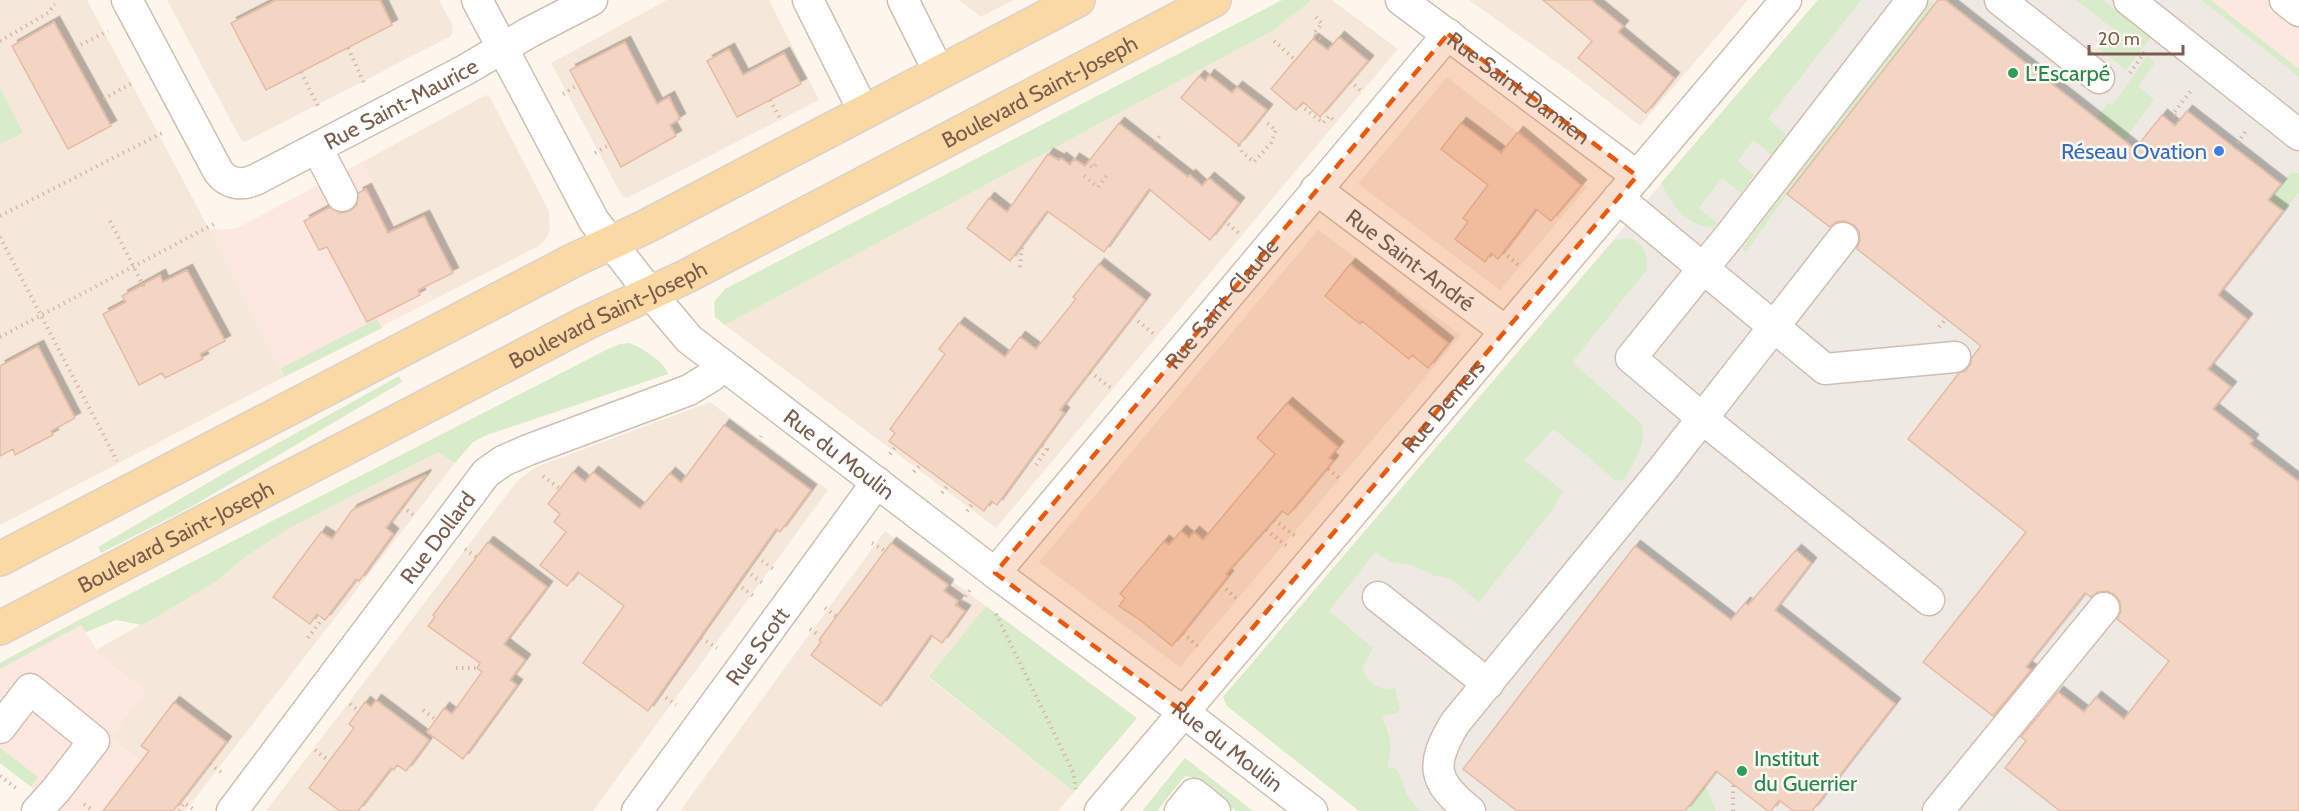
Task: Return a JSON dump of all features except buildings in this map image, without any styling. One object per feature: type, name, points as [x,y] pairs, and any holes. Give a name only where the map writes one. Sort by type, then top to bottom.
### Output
[{"type":"main road","points":[[0,559],[1078,0]]},
{"type":"main road","name":"Boulevard Saint-Joseph","points":[[0,628],[586,322],[651,294],[1214,0]]},
{"type":"street","name":"Rue Saint-Maurice","points":[[127,0],[213,163],[226,179],[239,183],[249,183],[317,148],[592,0]]},
{"type":"street","name":"Rue du Moulin","points":[[477,0],[594,220],[610,244],[684,334],[995,573],[1182,711],[1312,811]]},
{"type":"street","points":[[808,0],[864,112]]},
{"type":"street","points":[[903,0],[939,72]]},
{"type":"street","name":"Rue Saint-Damien","points":[[1401,0],[1448,34],[1628,187],[1703,268],[1825,369],[1955,357]]},
{"type":"street","name":"Rue Demers","points":[[1088,803],[1182,711],[1786,0]]},
{"type":"street","points":[[1912,0],[1731,234],[1630,358],[1929,600]]},
{"type":"street","points":[[2000,0],[2099,78]]},
{"type":"street","points":[[2129,0],[2299,135]]},
{"type":"street","points":[[2285,0],[2299,11]]},
{"type":"street","name":"Rue Saint-Claude","points":[[995,573],[1448,34]]},
{"type":"street","points":[[317,148],[342,196]]},
{"type":"street","name":"Rue Saint-André","points":[[1316,189],[1504,331]]},
{"type":"street","points":[[1470,811],[1442,784],[1438,770],[1439,755],[1455,723],[1774,328],[1843,238]]},
{"type":"street","name":"Rue Dollard","points":[[232,811],[486,473],[503,461],[528,450],[689,390],[712,375],[721,364]]},
{"type":"street","name":"Rue Scott","points":[[637,811],[877,482]]},
{"type":"street","points":[[1378,597],[1488,684]]},
{"type":"street","points":[[1938,811],[2104,608]]},
{"type":"street","points":[[0,728],[30,689],[94,741],[37,811]]},
{"type":"street","points":[[1180,811],[1194,794],[1215,811]]},
{"type":"path","points":[[0,41],[48,13],[55,4]]},
{"type":"path","points":[[1316,17],[1322,24],[1313,34],[1321,39],[1318,43]]},
{"type":"path","points":[[70,50],[108,31]]},
{"type":"path","points":[[1274,41],[1295,60]]},
{"type":"path","points":[[348,48],[365,85]]},
{"type":"path","points":[[2130,74],[2144,53]]},
{"type":"path","points":[[301,72],[320,108]]},
{"type":"path","points":[[1350,81],[1365,94]]},
{"type":"path","points":[[98,102],[134,82]]},
{"type":"path","points":[[563,94],[578,85]]},
{"type":"path","points":[[770,100],[783,124]]},
{"type":"path","points":[[1300,105],[1323,123],[1329,116],[1339,124]]},
{"type":"path","points":[[2178,107],[2173,114],[2180,120]]},
{"type":"path","points":[[1239,145],[1242,152],[1254,162],[1271,143],[1276,130],[1267,123]]},
{"type":"path","points":[[0,216],[162,133]]},
{"type":"path","points":[[1150,147],[1162,133]]},
{"type":"path","points":[[595,153],[609,145]]},
{"type":"path","points":[[1082,164],[1084,161],[1093,168],[1096,164]]},
{"type":"path","points":[[1084,176],[1098,186],[1108,174]]},
{"type":"path","points":[[110,221],[145,289]]},
{"type":"path","points":[[0,337],[214,224]]},
{"type":"path","points":[[1228,224],[1244,238]]},
{"type":"path","points":[[0,237],[120,467]]},
{"type":"path","points":[[1020,267],[1022,246]]},
{"type":"path","points":[[1503,252],[1523,269]]},
{"type":"path","points":[[1393,299],[1402,287]]},
{"type":"path","points":[[1138,321],[1159,338]]},
{"type":"path","points":[[1090,372],[1115,391]]},
{"type":"path","points":[[754,447],[761,436]]},
{"type":"path","points":[[1036,465],[1047,449],[1040,444]]},
{"type":"path","points":[[890,454],[896,446]]},
{"type":"path","points":[[914,472],[921,464]]},
{"type":"path","points":[[1328,469],[1342,481]]},
{"type":"path","points":[[942,494],[948,485]]},
{"type":"path","points":[[967,511],[973,503]]},
{"type":"path","points":[[402,507],[417,518]]},
{"type":"path","points":[[1274,520],[1295,537]]},
{"type":"path","points":[[1266,530],[1287,546]]},
{"type":"path","points":[[872,543],[885,551]]},
{"type":"path","points":[[757,557],[775,570]]},
{"type":"path","points":[[746,571],[764,584]]},
{"type":"path","points":[[737,584],[755,597]]},
{"type":"path","points":[[1226,589],[1240,602]]},
{"type":"path","points":[[958,606],[970,590]]},
{"type":"path","points":[[825,608],[837,616]]},
{"type":"path","points":[[994,608],[1088,803]]},
{"type":"path","points":[[308,638],[323,618]]},
{"type":"path","points":[[810,629],[816,634]]},
{"type":"path","points":[[1182,633],[1200,648]]},
{"type":"path","points":[[700,638],[717,648]]},
{"type":"path","points":[[456,668],[477,668]]},
{"type":"path","points":[[661,694],[676,705]]},
{"type":"path","points":[[423,710],[436,720]]},
{"type":"path","points":[[210,764],[221,772]]},
{"type":"path","points":[[0,776],[17,789]]},
{"type":"path","points":[[1733,784],[1733,811]]},
{"type":"path","points":[[178,811],[184,803],[193,809]]},
{"type":"highlighted area","points":[[1448,34],[1637,176],[1182,711],[995,573]]},
{"type":"shaded area","points":[[0,0],[87,0],[217,244],[284,377],[0,525]]},
{"type":"shaded area","points":[[167,0],[439,0],[452,24],[453,31],[451,36],[245,142],[241,140]]},
{"type":"shaded area","points":[[667,0],[769,0],[819,100],[627,198],[622,196],[551,63]]},
{"type":"shaded area","points":[[959,0],[1013,0],[981,17]]},
{"type":"shaded area","points":[[1312,0],[1332,0],[1398,49],[996,528],[725,325],[1272,31]]},
{"type":"shaded area","points":[[1469,0],[1748,0],[1640,126],[1569,71]]},
{"type":"shaded area","points":[[1818,0],[2201,0],[2299,77],[2299,811],[1359,811],[1227,706],[1223,697]]},
{"type":"shaded area","points":[[2201,0],[2299,0],[2299,77]]},
{"type":"shaded area","points":[[1447,77],[1587,187],[1500,290],[1358,184]]},
{"type":"shaded area","points":[[486,95],[490,97],[549,211],[550,231],[539,246],[433,300],[362,162]]},
{"type":"shaded area","points":[[362,162],[433,300],[284,377],[210,231],[214,228],[223,230],[237,228]]},
{"type":"shaded area","points":[[1318,230],[1461,335],[1180,667],[1039,562]]},
{"type":"shaded area","points":[[710,402],[828,490],[593,811],[266,811],[518,480],[536,467]]},
{"type":"shaded area","points":[[438,452],[455,463],[193,801],[109,737],[145,691],[100,656],[96,650],[217,581],[244,558],[288,529]]},
{"type":"shaded area","points":[[885,531],[986,606],[929,678],[1074,792],[1058,811],[680,811]]},
{"type":"shaded area","points":[[79,620],[100,656],[145,691],[110,738],[193,801],[186,811],[63,811],[0,763],[0,663]]},
{"type":"green space","points":[[1282,0],[1312,0],[1272,31],[725,325],[715,317],[714,302],[725,289]]},
{"type":"green space","points":[[1818,0],[1861,0],[1768,119],[1786,134],[1772,155],[1753,140],[1738,161],[1754,175],[1741,193],[1722,178],[1699,208],[1717,223],[1713,227],[1703,226],[1688,219],[1675,206],[1661,183]]},
{"type":"green space","points":[[2076,0],[2103,0],[2151,37],[2126,70],[2099,49],[2112,28]]},
{"type":"green space","points":[[2201,0],[2211,0],[2299,69],[2299,77]]},
{"type":"green space","points":[[1931,1],[1935,4],[1787,194],[1746,252],[1742,248]]},
{"type":"green space","points":[[2147,56],[2155,63],[2138,86],[2154,99],[2124,141],[2096,118],[2109,102],[2113,105]]},
{"type":"green space","points":[[0,88],[23,133],[0,144]]},
{"type":"green space","points":[[2291,172],[2299,173],[2299,193],[2283,211],[2268,200]]},
{"type":"green space","points":[[1632,238],[1645,252],[1646,271],[1572,362],[1642,424],[1641,446],[1624,480],[1615,481],[1554,429],[1524,460],[1563,491],[1553,509],[1479,602],[1451,579],[1435,576],[1412,565],[1391,562],[1375,552],[1329,611],[1373,648],[1362,669],[1368,678],[1379,687],[1395,688],[1400,709],[1397,713],[1382,716],[1390,741],[1387,767],[1397,769],[1408,797],[1420,811],[1359,811],[1227,706],[1223,697],[1614,240]]},
{"type":"green space","points":[[377,319],[382,328],[284,377],[281,368]]},
{"type":"green space","points":[[629,343],[658,360],[668,374],[487,435],[473,442],[455,463],[438,452],[288,529],[244,558],[217,581],[142,625],[116,620],[86,632],[81,625],[0,669],[0,663],[79,620],[608,349]]},
{"type":"green space","points":[[399,376],[402,382],[191,507],[101,553],[98,547],[228,471]]},
{"type":"green space","points":[[986,606],[1137,718],[1074,792],[929,677]]},
{"type":"green space","points":[[0,748],[38,777],[31,787],[0,763]]},
{"type":"green space","points":[[1185,758],[1253,811],[1236,811],[1192,777],[1185,776],[1157,811],[1142,811]]},
{"type":"green space","points":[[1705,785],[1716,811],[1685,811]]},
{"type":"place","name":"L'Escarpé","points":[[2013,73]]},
{"type":"place","name":"Réseau Ovation","points":[[2219,151]]},
{"type":"place","name":"Institut du Guerrier","points":[[1742,771]]}]
